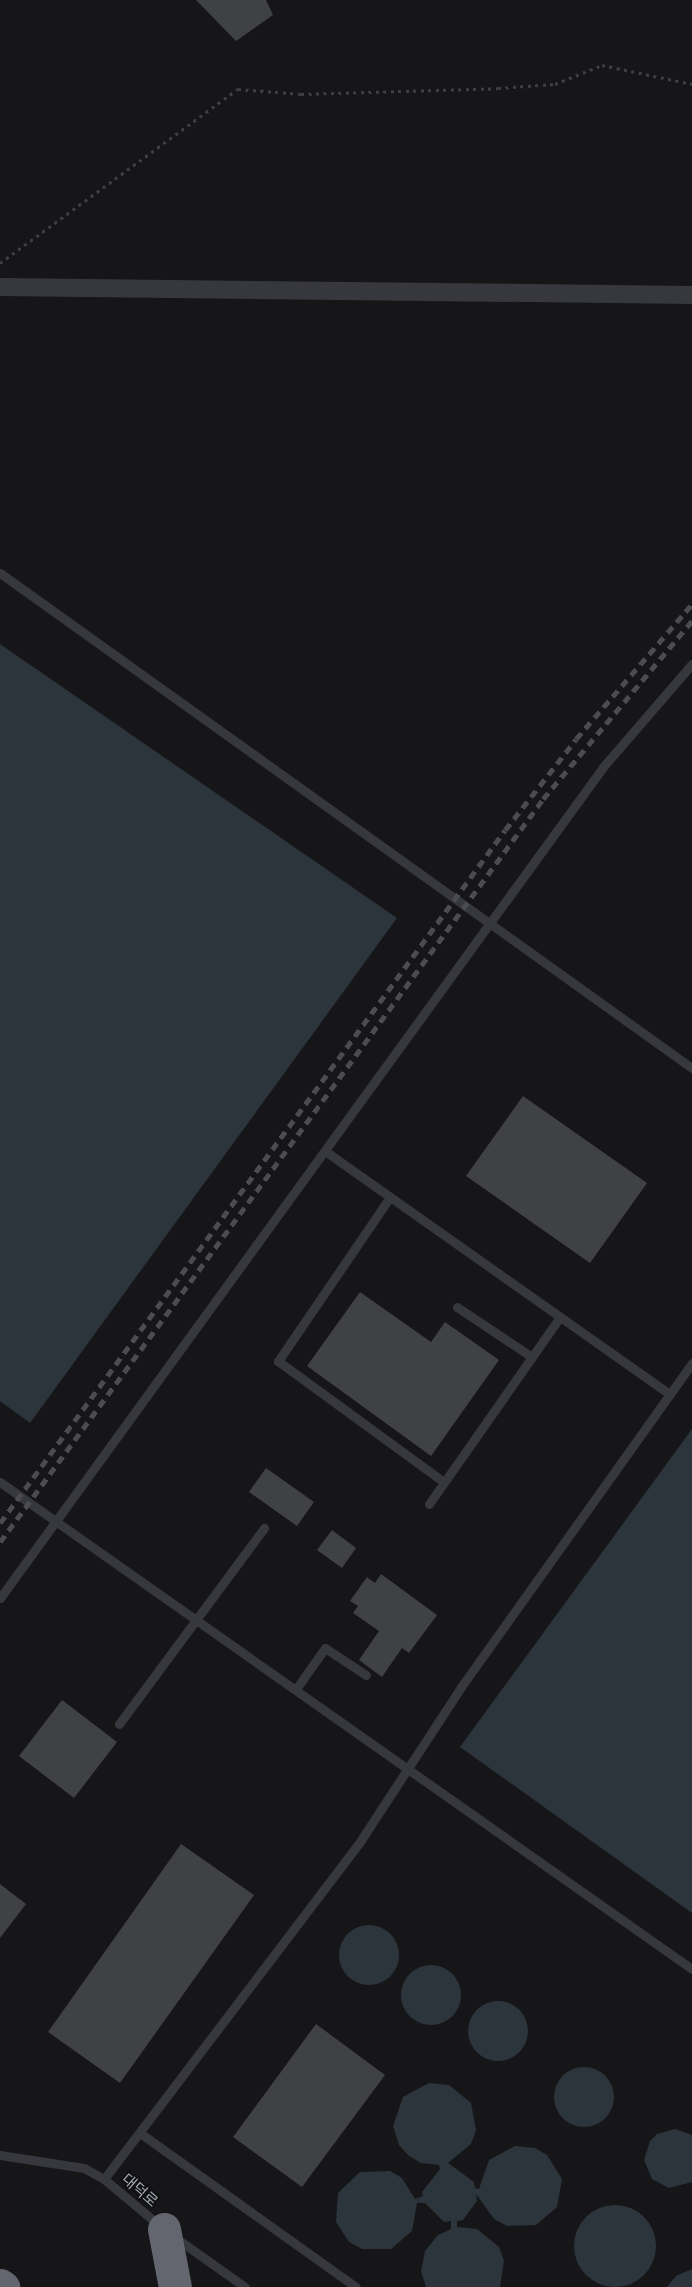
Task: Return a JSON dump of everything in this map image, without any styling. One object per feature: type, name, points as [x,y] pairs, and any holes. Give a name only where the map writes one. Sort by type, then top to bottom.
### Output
[{"type":"highway","points":[[164,2229],[175,2287]]},
{"type":"street","points":[[0,287],[692,296]]},
{"type":"lane","points":[[0,573],[692,1068]]},
{"type":"lane","points":[[0,1598],[603,768],[692,664]]},
{"type":"lane","points":[[325,1151],[670,1394]]},
{"type":"lane","points":[[390,1197],[278,1361],[444,1482]]},
{"type":"lane","points":[[457,1307],[532,1357]]},
{"type":"lane","points":[[429,1504],[560,1317]]},
{"type":"lane","points":[[104,2179],[361,1840],[409,1767],[692,1363]]},
{"type":"lane","points":[[0,1482],[409,1767],[692,1969]]},
{"type":"lane","points":[[120,1724],[264,1528]]},
{"type":"lane","points":[[296,1689],[325,1648],[366,1675]]},
{"type":"lane","points":[[140,2133],[356,2287]]},
{"type":"lane","name":"대덕로","points":[[0,2155],[84,2168],[104,2179],[164,2229],[245,2287]]},
{"type":"path","points":[[0,263],[238,89],[301,94],[498,88],[555,84],[602,65],[692,84]]},
{"type":"shaded area","points":[[0,644],[397,918],[30,1423],[0,1401]]},
{"type":"shaded area","points":[[692,1429],[692,1913],[460,1747]]},
{"type":"shaded area","points":[[369,1925],[386,1930],[394,1938],[399,1955],[394,1972],[386,1980],[369,1985],[352,1980],[344,1972],[339,1955],[344,1938],[352,1930]]},
{"type":"shaded area","points":[[431,1965],[448,1970],[456,1978],[461,1995],[456,2012],[448,2020],[431,2025],[414,2020],[406,2012],[401,1995],[406,1978],[414,1970]]},
{"type":"shaded area","points":[[498,2001],[515,2006],[523,2014],[528,2031],[523,2048],[515,2056],[498,2061],[481,2056],[473,2048],[468,2031],[473,2014],[481,2006]]},
{"type":"shaded area","points":[[584,2067],[601,2072],[609,2080],[614,2097],[609,2114],[601,2122],[584,2127],[567,2122],[559,2114],[554,2097],[559,2080],[567,2072]]},
{"type":"shaded area","points":[[429,2083],[449,2085],[471,2103],[476,2130],[471,2144],[448,2163],[474,2182],[475,2188],[479,2189],[489,2160],[515,2146],[535,2148],[547,2155],[562,2179],[557,2207],[536,2225],[507,2226],[494,2219],[476,2194],[477,2201],[463,2220],[457,2221],[457,2227],[477,2229],[499,2247],[504,2261],[500,2287],[426,2287],[421,2271],[425,2251],[438,2235],[451,2229],[451,2221],[444,2222],[425,2203],[417,2203],[412,2231],[391,2249],[362,2249],[349,2242],[336,2222],[338,2193],[360,2172],[390,2171],[402,2178],[415,2199],[423,2196],[422,2192],[440,2169],[439,2165],[421,2163],[409,2156],[399,2145],[393,2126],[403,2097]]},
{"type":"shaded area","points":[[675,2129],[692,2135],[692,2182],[669,2188],[652,2179],[644,2160],[650,2141],[657,2134]]},
{"type":"shaded area","points":[[615,2205],[631,2208],[644,2217],[653,2230],[656,2246],[653,2262],[644,2275],[631,2284],[615,2287],[599,2284],[586,2275],[577,2262],[574,2246],[577,2230],[586,2217],[599,2208]]},
{"type":"shaded area","points":[[692,2269],[692,2287],[667,2287],[676,2276]]},
{"type":"building","points":[[196,0],[266,0],[273,15],[236,41]]},
{"type":"building","points":[[523,1096],[647,1183],[590,1263],[466,1176]]},
{"type":"building","points":[[360,1292],[431,1342],[445,1322],[499,1360],[431,1456],[307,1366]]},
{"type":"building","points":[[266,1468],[314,1502],[297,1526],[249,1492]]},
{"type":"building","points":[[332,1530],[356,1548],[342,1568],[317,1550]]},
{"type":"building","points":[[381,1574],[437,1615],[409,1653],[402,1648],[382,1677],[359,1660],[379,1631],[353,1613],[358,1606],[350,1601],[367,1577],[375,1583]]},
{"type":"building","points":[[62,1700],[117,1742],[74,1798],[19,1756]]},
{"type":"building","points":[[181,1844],[254,1895],[120,2083],[48,2032]]},
{"type":"building","points":[[0,1884],[26,1904],[0,1938]]},
{"type":"building","points":[[316,2024],[385,2075],[302,2187],[233,2137]]},
{"type":"railway","points":[[0,1523],[505,830],[576,739],[692,604]]},
{"type":"railway","points":[[0,1542],[543,799],[692,621]]}]
